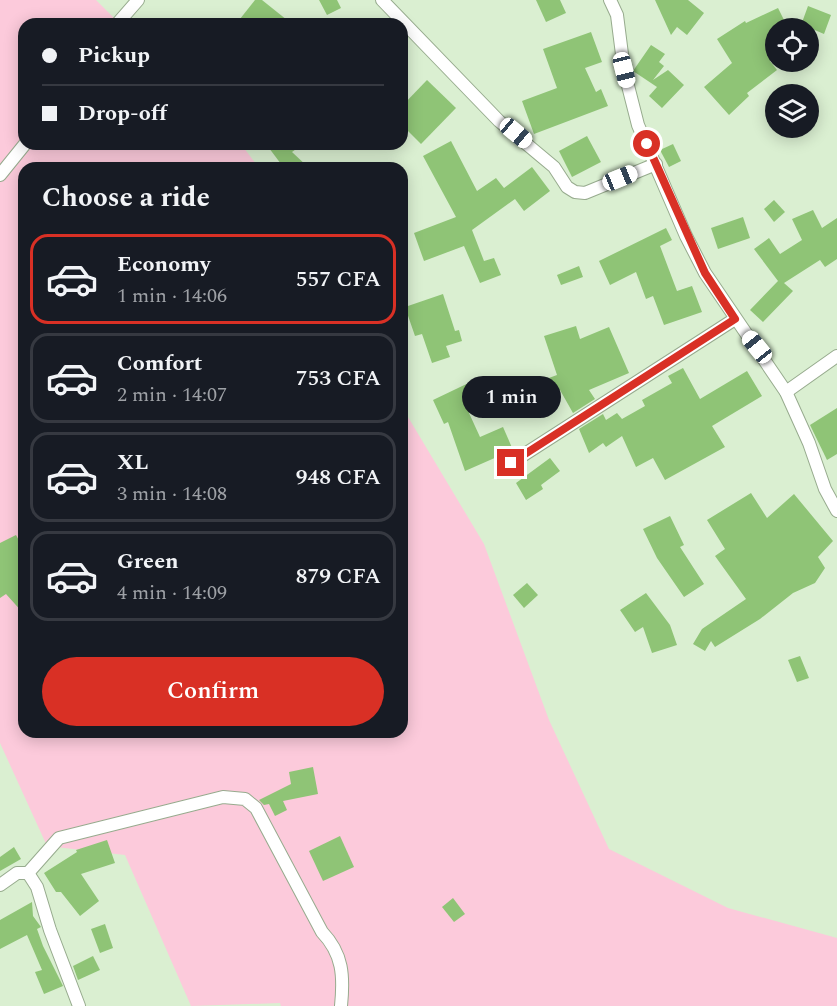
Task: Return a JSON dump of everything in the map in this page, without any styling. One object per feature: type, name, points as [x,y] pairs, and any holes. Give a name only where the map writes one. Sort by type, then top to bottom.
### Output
[{"type":"street","points":[[122,18],[138,0]]},
{"type":"street","points":[[382,0],[399,18]]},
{"type":"street","points":[[610,0],[617,15],[624,70],[638,125],[705,273],[786,392],[809,443],[825,489],[837,511]]},
{"type":"street","points":[[408,27],[499,121],[540,153],[554,167],[567,187],[574,192],[585,193],[656,164]]},
{"type":"street","points":[[0,175],[20,150]]},
{"type":"street","points":[[511,463],[735,319]]},
{"type":"street","points":[[786,392],[837,356]]},
{"type":"street","points":[[0,885],[17,873],[28,873],[59,838],[223,797],[245,799],[256,808],[322,932],[335,945],[343,975],[341,1006]]},
{"type":"street","points":[[28,873],[37,887],[79,1006]]},
{"type":"shaded area","points":[[0,0],[96,0],[114,18],[18,18],[18,150],[246,150],[254,162],[18,162],[18,738],[408,738],[408,417],[484,544],[549,720],[609,849],[728,908],[837,938],[837,1006],[281,1006],[280,1003],[191,1006],[125,855],[47,846],[0,743]]},
{"type":"building","points":[[255,0],[262,0],[284,18],[241,18]]},
{"type":"building","points":[[319,0],[337,0],[341,8],[327,15]]},
{"type":"building","points":[[536,0],[560,0],[566,13],[546,22]]},
{"type":"building","points":[[655,0],[688,0],[704,13],[687,35],[677,27],[671,35]]},
{"type":"building","points":[[808,6],[831,15],[824,34],[819,32],[819,18],[804,18]]},
{"type":"building","points":[[778,8],[783,18],[765,18],[765,72],[774,72],[747,93],[749,96],[729,115],[704,87],[732,63],[717,39],[745,21],[746,23]]},
{"type":"building","points":[[591,32],[602,62],[585,68],[596,92],[601,89],[608,106],[534,134],[522,101],[557,88],[543,49]]},
{"type":"building","points":[[651,45],[665,54],[659,62],[664,66],[653,80],[668,70],[684,85],[662,108],[649,96],[657,87],[633,71]]},
{"type":"building","points":[[427,80],[456,108],[421,144],[408,131],[408,100]]},
{"type":"building","points":[[587,136],[601,162],[572,177],[559,151]]},
{"type":"building","points":[[451,141],[477,191],[496,178],[504,188],[532,167],[550,191],[524,211],[515,199],[472,230],[484,261],[494,258],[501,275],[480,283],[464,246],[424,261],[414,233],[456,217],[423,156]]},
{"type":"building","points":[[673,144],[681,161],[669,167],[660,150]]},
{"type":"building","points":[[270,150],[295,150],[292,152],[303,162],[280,162]]},
{"type":"building","points":[[774,200],[785,212],[774,222],[764,209]]},
{"type":"building","points":[[813,210],[822,228],[837,218],[837,259],[825,267],[820,260],[784,283],[793,291],[763,322],[750,310],[778,281],[754,249],[769,238],[780,254],[802,240],[792,219]]},
{"type":"building","points":[[743,217],[750,238],[718,249],[711,228]]},
{"type":"building","points":[[666,228],[672,240],[660,246],[677,291],[692,286],[702,312],[664,325],[653,296],[646,299],[636,272],[610,285],[599,261]]},
{"type":"building","points":[[579,266],[583,277],[561,285],[557,275]]},
{"type":"building","points":[[443,294],[455,331],[459,330],[462,341],[446,346],[450,357],[432,363],[422,334],[415,336],[408,316],[408,306]]},
{"type":"building","points":[[576,326],[580,339],[609,327],[629,373],[589,390],[595,399],[573,413],[560,390],[513,407],[508,393],[557,375],[544,336]]},
{"type":"building","points":[[683,368],[700,399],[747,371],[762,396],[712,426],[725,447],[665,480],[653,458],[636,467],[622,436],[606,447],[603,443],[589,453],[579,429],[603,414],[606,420],[617,413],[622,419],[645,406],[642,400],[672,383],[668,376]]},
{"type":"building","points":[[479,378],[491,402],[469,413],[480,437],[503,427],[513,450],[465,471],[448,422],[444,424],[433,400]]},
{"type":"building","points":[[837,408],[837,454],[827,460],[810,425]]},
{"type":"building","points":[[550,458],[560,471],[541,485],[543,489],[526,500],[516,483]]},
{"type":"building","points":[[751,493],[767,518],[794,494],[833,541],[818,557],[825,568],[815,583],[793,593],[760,619],[715,647],[711,641],[705,651],[693,644],[702,629],[746,599],[715,556],[725,549],[707,520]]},
{"type":"building","points":[[670,516],[684,545],[680,547],[704,584],[684,597],[657,558],[643,529]]},
{"type":"building","points":[[16,535],[18,539],[18,607],[6,594],[0,598],[0,543]]},
{"type":"building","points":[[527,583],[538,595],[524,608],[513,595]]},
{"type":"building","points":[[646,593],[670,625],[677,645],[652,653],[643,627],[635,632],[620,610]]},
{"type":"building","points":[[800,656],[809,678],[797,682],[788,660]]},
{"type":"building","points":[[313,767],[318,794],[283,801],[287,810],[275,816],[269,804],[264,805],[259,800],[291,784],[289,772]]},
{"type":"building","points":[[340,836],[354,867],[323,881],[309,851]]},
{"type":"building","points":[[107,840],[115,863],[81,874],[99,901],[80,916],[61,892],[56,892],[44,873],[77,852],[76,850]]},
{"type":"building","points":[[14,847],[21,859],[0,871],[0,857]]},
{"type":"building","points":[[453,898],[465,914],[454,922],[442,907]]},
{"type":"building","points":[[32,902],[33,916],[41,927],[37,929],[43,946],[63,986],[44,994],[35,972],[42,970],[27,935],[0,949],[0,920]]},
{"type":"building","points":[[105,924],[113,948],[100,953],[91,929]]},
{"type":"building","points":[[93,956],[100,970],[78,980],[73,966]]},
{"type":"route","points":[[511,463],[735,319],[705,273],[686,236],[647,144]]}]
